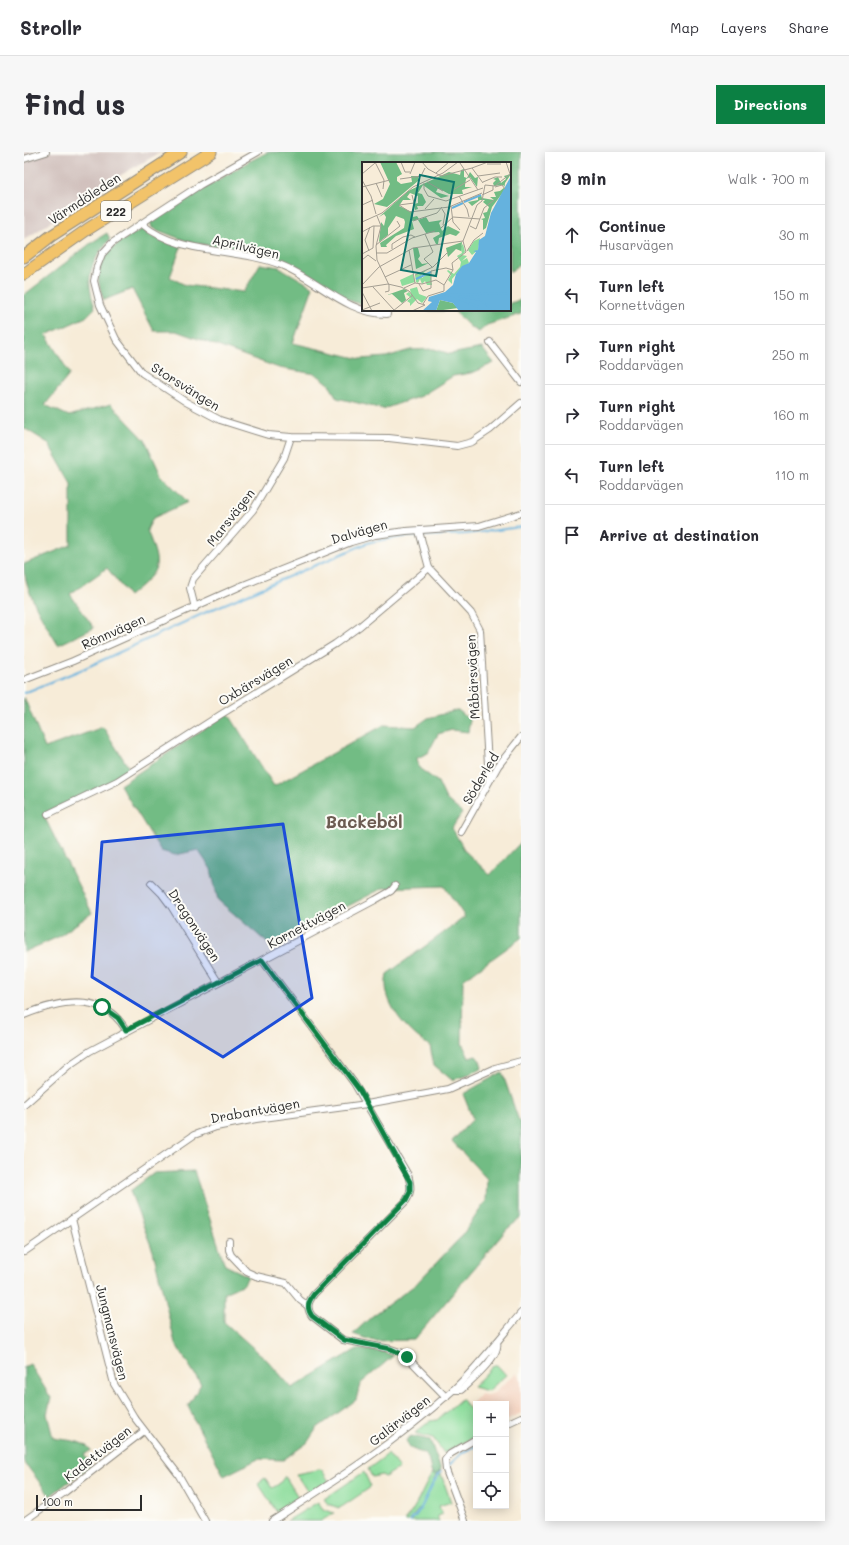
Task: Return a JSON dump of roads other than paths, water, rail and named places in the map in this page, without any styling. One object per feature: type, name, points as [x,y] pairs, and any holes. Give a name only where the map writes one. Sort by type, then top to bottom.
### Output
[{"type":"highway","name":"Värmdöleden","points":[[24,257],[50,236],[181,152]]},
{"type":"highway","name":"222","points":[[24,274],[88,228],[211,152]]},
{"type":"street","points":[[24,159],[46,152]]},
{"type":"street","name":"Storsvängen","points":[[258,152],[200,184],[112,243],[102,254],[94,277],[100,305],[116,339],[142,373],[201,411],[220,420],[268,435],[291,437],[389,438],[457,446],[472,442],[490,430],[521,403]]},
{"type":"street","name":"Aprilvägen","points":[[142,224],[152,232],[192,246],[281,265],[362,310]]},
{"type":"street","name":"Aprilvägen","points":[[364,311],[387,314]]},
{"type":"street","points":[[490,342],[521,382]]},
{"type":"street","name":"Marsvägen","points":[[194,608],[191,592],[193,579],[253,510],[284,458],[291,437]]},
{"type":"street","name":"Dalvägen","points":[[211,600],[241,586],[351,542],[375,535],[406,530],[419,531],[478,526],[521,514]]},
{"type":"street","points":[[419,531],[429,568]]},
{"type":"street","name":"Måbärsvägen","points":[[429,568],[471,613],[480,630],[489,781]]},
{"type":"street","name":"Oxbärsvägen","points":[[48,814],[117,782],[220,715],[335,644],[360,626],[429,568]]},
{"type":"street","name":"Rönnvägen","points":[[24,680],[211,600]]},
{"type":"street","name":"Söderled","points":[[461,832],[498,766],[521,737]]},
{"type":"street","name":"Dragonvägen","points":[[151,883],[171,906],[218,982]]},
{"type":"street","name":"Kornettvägen","points":[[24,1105],[68,1066],[90,1051],[126,1030],[375,900],[391,891],[395,886]]},
{"type":"street","points":[[262,960],[354,1083],[408,1175],[410,1192],[406,1200],[314,1294],[308,1306]]},
{"type":"street","points":[[24,1016],[57,1004],[85,1002],[102,1007],[110,1012],[118,1018],[126,1030]]},
{"type":"street","name":"Drabantvägen","points":[[24,1252],[194,1135],[204,1131],[256,1119],[367,1104],[448,1089],[495,1068],[521,1061]]},
{"type":"street","name":"Jungmansvägen","points":[[72,1219],[87,1274],[111,1375],[122,1399],[144,1431],[166,1456],[205,1521]]},
{"type":"street","points":[[230,1242],[229,1248],[231,1255],[247,1272],[256,1276],[286,1283],[300,1300],[308,1306],[312,1316],[344,1340],[391,1349],[403,1353],[446,1397]]},
{"type":"street","name":"Galärvägen","points":[[272,1521],[362,1463],[446,1397],[498,1342],[521,1313]]},
{"type":"street","points":[[509,1423],[521,1417]]},
{"type":"street","name":"Kadettvägen","points":[[24,1521],[65,1492],[144,1431]]},
{"type":"street","points":[[465,1521],[446,1470],[445,1460],[450,1454],[473,1441]]},
{"type":"waterway","points":[[24,693],[83,669],[213,609],[370,542],[403,537],[466,534],[521,527]]},
{"type":"waterway","points":[[449,1465],[463,1452],[473,1447]]},
{"type":"waterway","points":[[410,1521],[420,1510],[432,1484],[441,1472]]},
{"type":"district","name":"Backeböl","points":[[364,821]]}]
